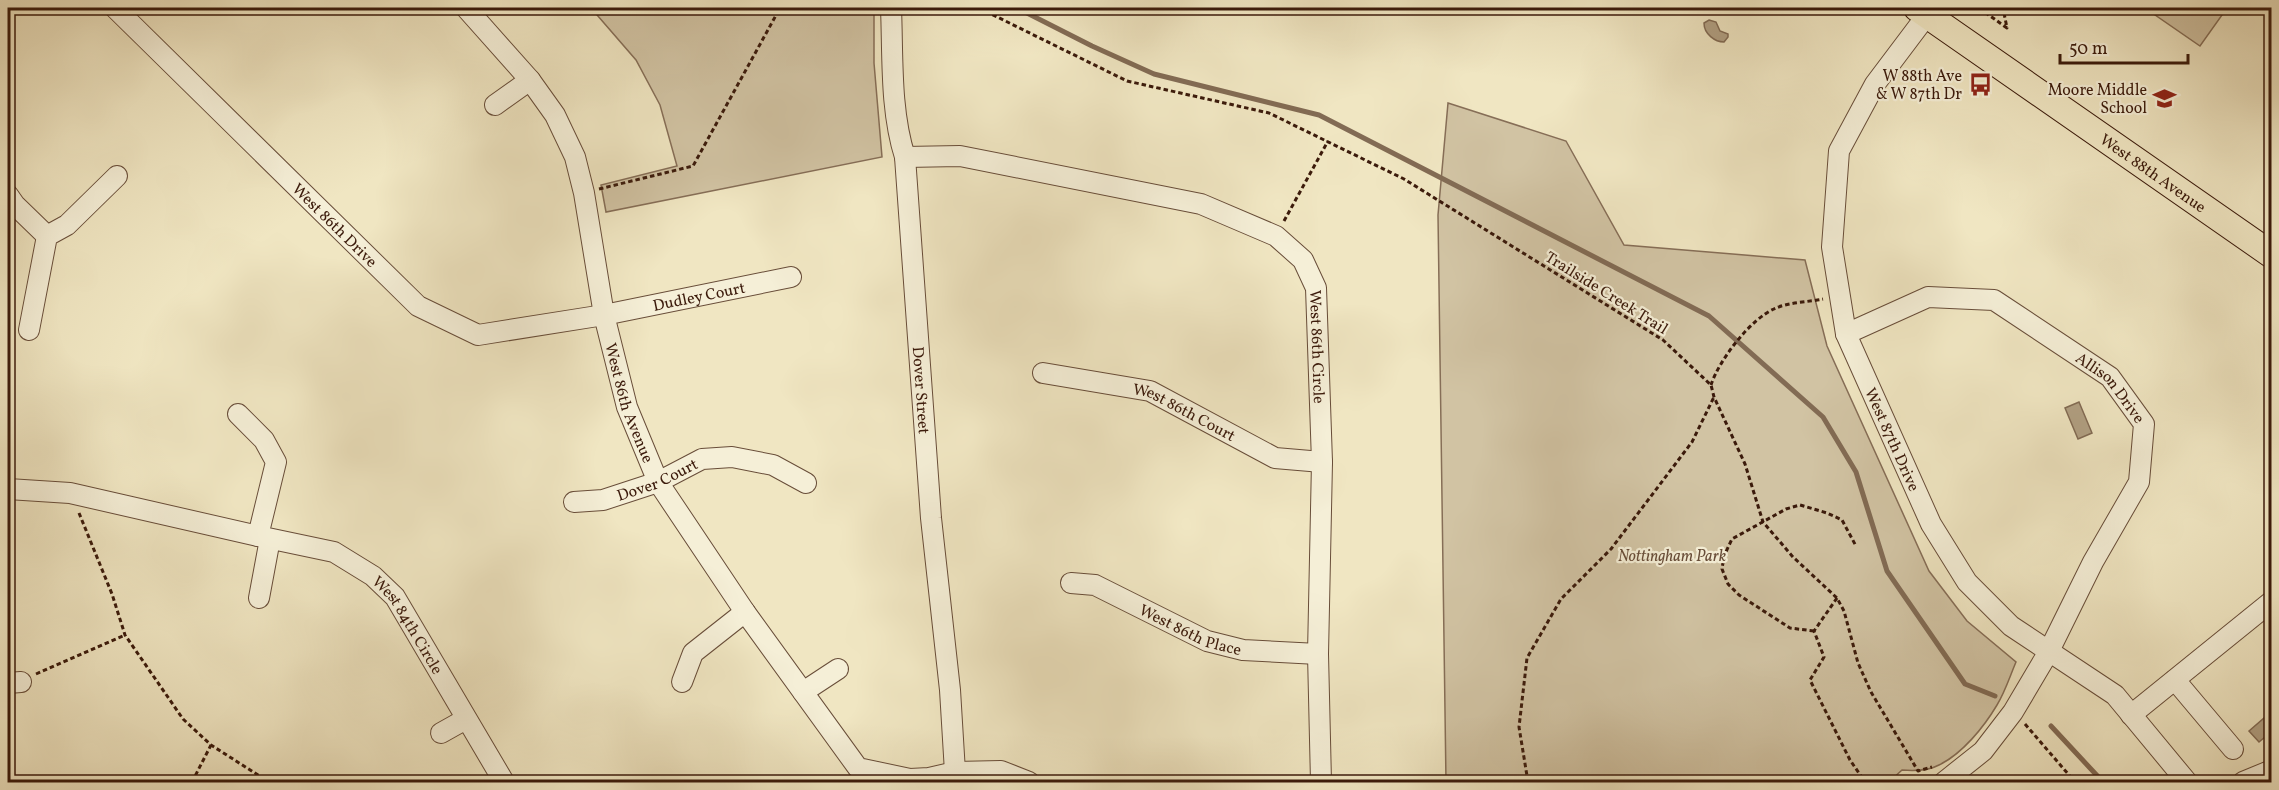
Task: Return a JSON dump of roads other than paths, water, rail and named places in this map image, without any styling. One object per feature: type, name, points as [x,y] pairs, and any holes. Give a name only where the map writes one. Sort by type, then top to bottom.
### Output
[{"type":"main road","name":"West 88th Avenue","points":[[1922,11],[2271,255]]},
{"type":"street","name":"West 86th Drive","points":[[115,8],[418,306],[478,335],[604,315]]},
{"type":"street","name":"West 86th Avenue","points":[[466,8],[530,80],[555,115],[575,157],[584,193],[604,315],[627,407],[658,482],[745,612],[803,692],[853,775],[910,779],[929,778],[955,772]]},
{"type":"street","name":"Dover Street","points":[[891,8],[894,94],[900,143],[905,157],[931,518],[950,690],[955,772]]},
{"type":"street","name":"West 87th Drive","points":[[1922,11],[1875,84],[1839,151],[1832,247],[1846,334],[1931,524],[1967,582],[2011,626],[2048,653],[2115,695],[2187,783]]},
{"type":"street","points":[[495,105],[530,80]]},
{"type":"street","name":"West 86th Circle","points":[[905,157],[960,156],[1201,204],[1276,236],[1303,260],[1316,288],[1322,462],[1318,654],[1321,783]]},
{"type":"street","points":[[47,236],[67,225],[117,176]]},
{"type":"street","points":[[8,195],[15,205],[47,236]]},
{"type":"street","points":[[29,330],[47,236]]},
{"type":"street","name":"Dudley Court","points":[[604,315],[791,277]]},
{"type":"street","name":"Allison Drive","points":[[1846,334],[1928,297],[1994,300],[2110,377],[2144,424],[2139,482],[2093,562],[2048,653],[2013,712],[1983,751],[1942,774]]},
{"type":"street","name":"West 86th Court","points":[[1043,373],[1150,391],[1275,458],[1322,462]]},
{"type":"street","points":[[238,414],[264,440],[276,462],[264,537],[259,598]]},
{"type":"street","name":"Dover Court","points":[[574,502],[603,500],[658,482],[702,459],[732,457],[774,465],[806,483]]},
{"type":"street","name":"West 84th Circle","points":[[8,489],[70,493],[334,552],[373,576],[395,597],[504,783]]},
{"type":"street","name":"West 86th Place","points":[[1071,584],[1095,585],[1207,641],[1243,650],[1318,654]]},
{"type":"street","points":[[2131,715],[2271,601]]},
{"type":"street","points":[[682,682],[693,653],[745,612]]},
{"type":"street","points":[[803,692],[838,669]]},
{"type":"street","points":[[2175,680],[2234,749]]},
{"type":"street","points":[[441,733],[466,719]]},
{"type":"street","points":[[2243,783],[2271,770]]},
{"type":"street","points":[[955,772],[1001,771],[1029,783]]},
{"type":"waterway","points":[[1017,8],[1154,74],[1319,115],[1709,316],[1823,417],[1856,472],[1887,571],[1965,684],[1995,696]]},
{"type":"waterway","points":[[2051,726],[2103,782]]},
{"type":"place","name":"W 88th Ave & W 87th Dr","points":[[1980,84]]},
{"type":"place","name":"Moore Middle School","points":[[2165,98]]},
{"type":"park label","name":"Nottingham Park","points":[[1672,555]]}]
